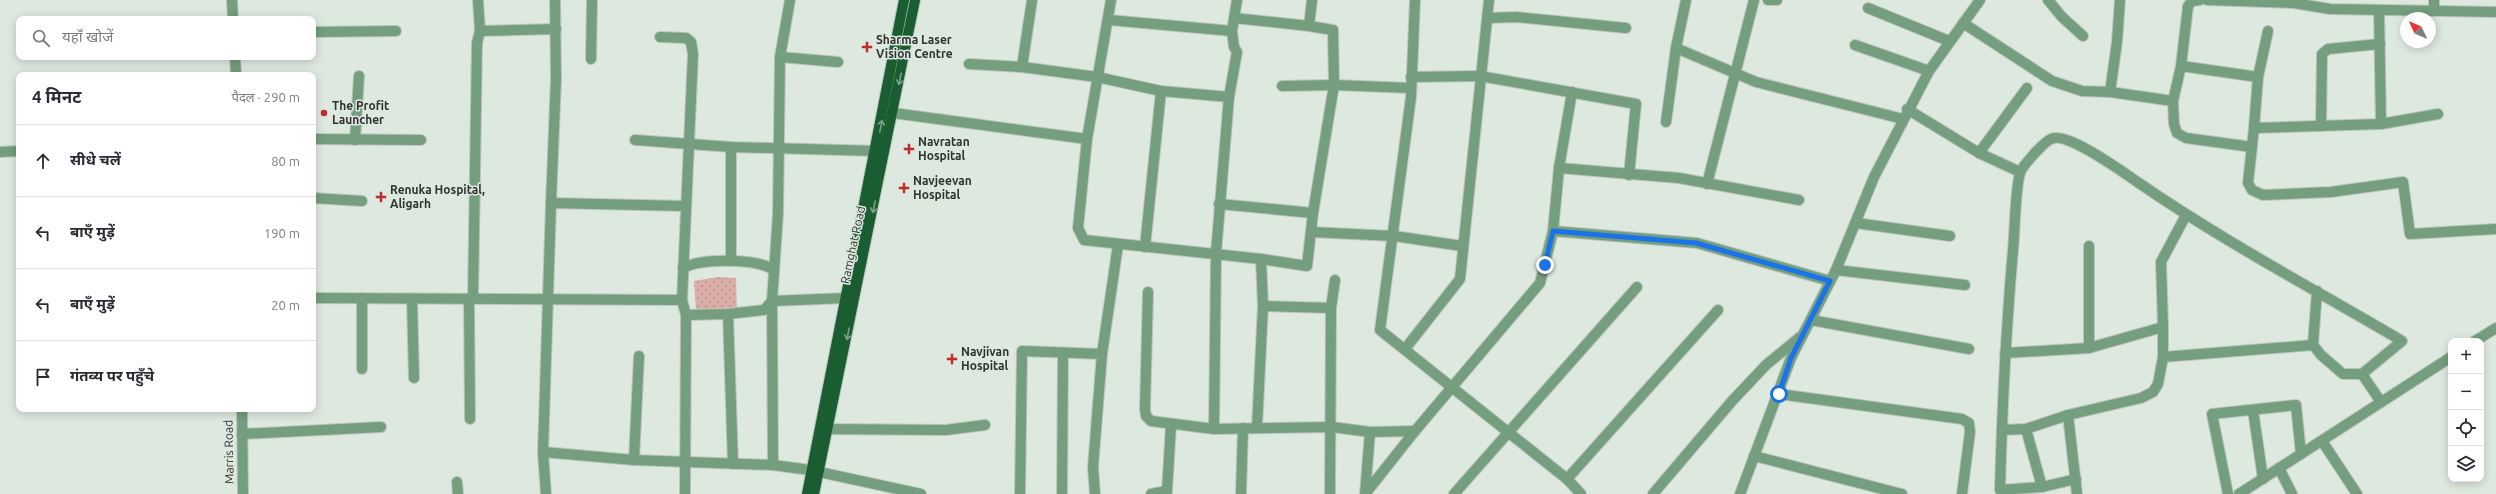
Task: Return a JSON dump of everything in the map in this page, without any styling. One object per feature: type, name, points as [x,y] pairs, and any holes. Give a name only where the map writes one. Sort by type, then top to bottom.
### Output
[{"type":"main road","name":"Ramghat Road","points":[[825,429],[846,298],[876,151],[904,0]]},
{"type":"main road","name":"Ramghat Road","points":[[807,494],[825,429],[893,113],[915,0]]},
{"type":"main road","name":"Ramghat Road","points":[[814,471],[814,494]]},
{"type":"street","points":[[232,0],[233,16]]},
{"type":"street","points":[[470,419],[471,299],[477,51],[480,31],[478,0]]},
{"type":"street","points":[[546,494],[543,452],[556,29],[555,0]]},
{"type":"street","points":[[591,59],[592,0]]},
{"type":"street","points":[[773,465],[772,301],[778,214],[777,148],[780,57],[790,0]]},
{"type":"street","points":[[1022,67],[1032,0]]},
{"type":"street","points":[[1111,0],[1109,20],[1097,77],[1087,139],[1078,228],[1084,240],[1118,245],[1216,253],[1307,266],[1312,213],[1334,85],[1333,30],[1234,18]]},
{"type":"street","points":[[1214,429],[1218,204],[1229,97],[1237,52],[1234,47],[1232,31],[1237,0]]},
{"type":"street","points":[[1308,26],[1312,0]]},
{"type":"street","points":[[1415,0],[1411,88],[1394,236],[1380,330],[1567,479],[1581,494]]},
{"type":"street","points":[[1405,349],[1460,279],[1462,246],[1489,0]]},
{"type":"street","points":[[1666,122],[1676,48],[1686,0]]},
{"type":"street","points":[[1707,184],[1734,72],[1754,0]]},
{"type":"street","points":[[1768,0],[1777,0]]},
{"type":"street","points":[[1740,494],[1779,394],[1791,358],[1836,270],[1874,177],[1902,119],[1929,71],[1949,41],[1980,0]]},
{"type":"street","points":[[2048,0],[2062,17],[2083,36]]},
{"type":"street","points":[[2110,92],[2117,42],[2120,0]]},
{"type":"street","points":[[2200,0],[2192,1],[2188,6],[2181,66],[2173,101],[2174,124],[2177,134],[2186,138],[2252,147]]},
{"type":"street","points":[[2207,0],[2296,2],[2330,9],[2379,10],[2434,5],[2496,12]]},
{"type":"street","points":[[1868,8],[1949,41]]},
{"type":"street","points":[[2379,10],[2381,124]]},
{"type":"street","points":[[1488,18],[1516,17],[1626,28]]},
{"type":"street","points":[[1109,20],[1232,31]]},
{"type":"street","points":[[1963,23],[2052,80],[2082,91],[2110,92],[2173,101]]},
{"type":"street","points":[[480,31],[556,29]]},
{"type":"street","points":[[316,32],[396,31]]},
{"type":"street","points":[[2268,31],[2258,77],[2248,183],[2252,190],[2263,195],[2331,192],[2403,182],[2410,234],[2496,229]]},
{"type":"street","points":[[660,37],[686,38],[691,42],[693,54],[690,145],[685,206],[682,300],[686,315],[685,494]]},
{"type":"street","points":[[2321,126],[2322,54],[2328,49],[2380,44]]},
{"type":"street","points":[[1855,45],[1929,71]]},
{"type":"street","points":[[1676,48],[1756,82],[1902,119]]},
{"type":"street","points":[[780,57],[838,62]]},
{"type":"street","points":[[235,60],[236,72]]},
{"type":"street","points":[[969,64],[1022,67],[1097,77],[1161,91],[1229,97]]},
{"type":"street","points":[[2181,66],[2258,77]]},
{"type":"street","points":[[355,140],[359,76]]},
{"type":"street","points":[[1411,77],[1480,76],[1636,104],[1629,175]]},
{"type":"street","points":[[1282,86],[1334,85],[1411,88]]},
{"type":"street","points":[[1979,153],[2027,88]]},
{"type":"street","points":[[1145,247],[1161,91]]},
{"type":"street","points":[[1365,494],[1415,431],[1540,283],[1553,231],[1559,168],[1572,92]]},
{"type":"street","points":[[1908,109],[1979,153],[2020,172]]},
{"type":"street","points":[[893,113],[1087,139]]},
{"type":"street","points":[[2254,128],[2381,124],[2438,114]]},
{"type":"street","points":[[2076,479],[2042,487],[2000,490],[2005,353],[2020,172],[2046,142],[2054,138],[2062,138],[2103,159],[2186,215],[2402,340],[2362,374],[2343,374],[2320,355],[2313,345],[2317,291]]},
{"type":"street","points":[[316,139],[421,140]]},
{"type":"street","points":[[635,140],[731,147],[876,151]]},
{"type":"street","points":[[731,147],[731,261]]},
{"type":"street","points":[[0,152],[16,151]]},
{"type":"street","points":[[1559,168],[1679,178],[1707,184],[1753,190],[1799,200]]},
{"type":"street","points":[[316,198],[362,202]]},
{"type":"street","points":[[551,203],[685,206]]},
{"type":"street","points":[[1218,204],[1312,213]]},
{"type":"street","points":[[2002,430],[2026,428],[2068,415],[2141,398],[2153,392],[2158,384],[2163,357],[2161,262],[2186,215]]},
{"type":"street","points":[[1856,223],[1950,236]]},
{"type":"street","points":[[1553,231],[1696,243],[1830,281]]},
{"type":"street","points":[[1310,232],[1394,236],[1462,246]]},
{"type":"street","points":[[1095,494],[1094,467],[1102,354],[1118,245]]},
{"type":"street","points":[[2089,246],[2089,348]]},
{"type":"street","points":[[1258,427],[1263,306],[1261,259]]},
{"type":"street","points":[[683,268],[692,264],[731,261],[766,265],[774,270]]},
{"type":"street","points":[[1836,270],[1965,285]]},
{"type":"street","points":[[1330,494],[1332,427],[1331,308],[1335,280]]},
{"type":"street","points":[[1454,494],[1637,287]]},
{"type":"street","points":[[1148,292],[1146,416],[1151,421],[1214,429],[1258,427],[1332,427],[1370,432],[1415,431]]},
{"type":"street","points":[[316,298],[682,300]]},
{"type":"street","points":[[362,298],[362,370]]},
{"type":"street","points":[[412,298],[414,378]]},
{"type":"street","points":[[686,315],[728,314],[764,310],[772,301],[846,298]]},
{"type":"street","points":[[1263,306],[1331,308]]},
{"type":"street","points":[[1567,479],[1718,310]]},
{"type":"street","points":[[728,314],[733,464]]},
{"type":"street","points":[[1811,320],[1969,349]]},
{"type":"street","points":[[2005,353],[2089,348],[2163,327]]},
{"type":"street","points":[[2480,338],[2496,328]]},
{"type":"street","points":[[1653,494],[1732,401],[1766,366],[1804,334]]},
{"type":"street","points":[[2163,357],[2313,345]]},
{"type":"street","points":[[1020,494],[1022,351],[1102,354]]},
{"type":"street","points":[[1062,494],[1064,353]]},
{"type":"street","points":[[634,460],[639,356]]},
{"type":"street","points":[[2239,494],[2448,359]]},
{"type":"street","points":[[2362,374],[2381,402]]},
{"type":"street","points":[[1779,394],[1962,419],[1969,423],[1970,432],[1962,494]]},
{"type":"street","points":[[2228,494],[2212,414],[2296,406],[2302,454]]},
{"type":"street","points":[[2253,410],[2263,479]]},
{"type":"street","name":"Marris Road","points":[[242,412],[243,494]]},
{"type":"street","points":[[2068,415],[2077,494]]},
{"type":"street","points":[[1151,494],[1167,493],[1171,424]]},
{"type":"street","points":[[825,429],[946,430],[986,425]]},
{"type":"street","points":[[242,434],[381,427]]},
{"type":"street","points":[[1241,494],[1243,428]]},
{"type":"street","points":[[2026,428],[2042,487]]},
{"type":"street","points":[[1365,494],[1370,432]]},
{"type":"street","points":[[2322,441],[2358,494]]},
{"type":"street","points":[[543,452],[634,460],[773,465],[814,471],[921,494]]},
{"type":"street","points":[[1754,456],[1902,494]]},
{"type":"street","points":[[2279,468],[2292,494]]},
{"type":"street","points":[[457,482],[458,494]]},
{"type":"shaded area","points":[[718,277],[736,278],[737,314],[696,311],[694,281]]},
{"type":"place","name":"Sharma Laser Vision Centre","points":[[867,47]]},
{"type":"place","name":"The Profit Launcher","points":[[324,113]]},
{"type":"place","name":"Navratan Hospital","points":[[909,149]]},
{"type":"place","name":"Navjeevan Hospital","points":[[904,188]]},
{"type":"place","name":"Renuka Hospital, Aligarh","points":[[381,197]]},
{"type":"place","name":"Navjivan Hospital","points":[[952,359]]},
{"type":"route","points":[[1545,265],[1553,231],[1696,243],[1762,260],[1830,281],[1791,358],[1779,394]]}]
